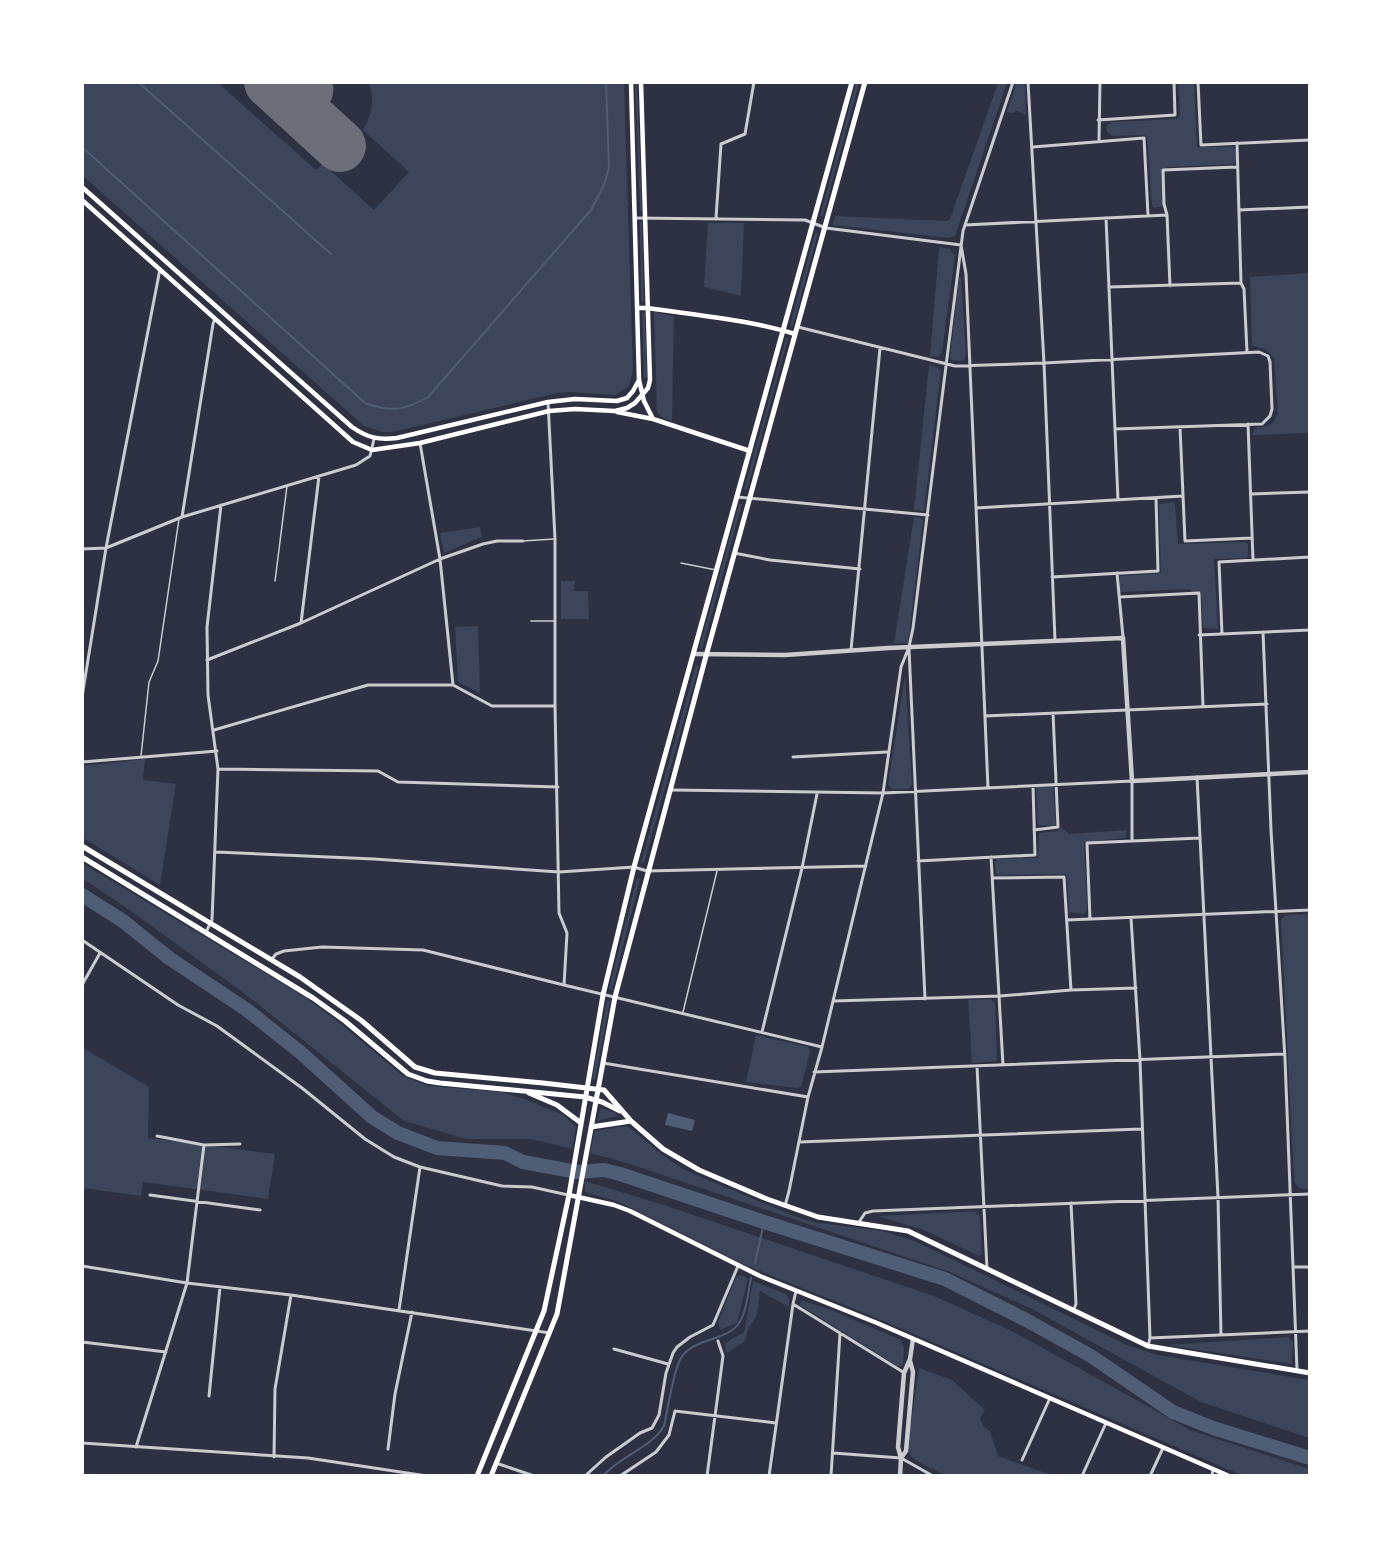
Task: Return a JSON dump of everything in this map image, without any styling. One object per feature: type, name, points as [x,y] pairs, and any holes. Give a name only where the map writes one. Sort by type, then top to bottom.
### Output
[{"type":"main road","points":[[631,82],[639,380],[653,419]]},
{"type":"main road","points":[[615,411],[627,408],[643,395],[650,380],[641,82]]},
{"type":"main road","points":[[477,1476],[537,1331],[550,1286],[572,1178],[603,994],[634,867],[852,82]]},
{"type":"main road","points":[[491,1476],[550,1333],[562,1293],[615,997],[647,871],[865,82]]},
{"type":"main road","points":[[82,187],[352,428],[374,439],[397,438],[548,402],[575,399],[617,401],[627,398],[639,380]]},
{"type":"main road","points":[[82,200],[353,442],[372,450],[420,443],[549,411],[576,409],[615,411],[653,419],[750,451]]},
{"type":"main road","points":[[637,308],[796,331]]},
{"type":"main road","points":[[82,846],[211,923],[333,1000],[407,1061],[423,1070],[586,1087],[607,1092],[631,1121],[663,1149],[740,1188],[785,1206],[818,1216],[908,1231],[1148,1346],[1310,1373]]},
{"type":"main road","points":[[82,857],[313,998],[417,1079],[585,1097],[624,1113]]},
{"type":"main road","points":[[522,1090],[557,1105],[581,1123]]},
{"type":"main road","points":[[591,1127],[631,1121]]},
{"type":"main road","points":[[568,1195],[614,1205],[630,1211],[738,1266],[1229,1476]]},
{"type":"street","points":[[716,218],[721,144],[745,134],[754,82]]},
{"type":"street","points":[[925,999],[909,647],[928,515],[961,245],[965,225],[1013,82]]},
{"type":"street","points":[[1028,82],[1044,363],[1055,641]]},
{"type":"street","points":[[1100,82],[1098,120],[1100,141]]},
{"type":"street","points":[[1098,120],[1175,115],[1174,82]]},
{"type":"street","points":[[1198,82],[1201,145],[1310,140]]},
{"type":"street","points":[[1033,147],[1144,138],[1148,215]]},
{"type":"street","points":[[1237,143],[1241,283],[1244,289],[1247,352]]},
{"type":"street","points":[[1170,286],[1163,170],[1237,167]]},
{"type":"street","points":[[1239,210],[1310,207]]},
{"type":"street","points":[[965,225],[1167,215]]},
{"type":"street","points":[[636,218],[805,220],[826,228],[961,245]]},
{"type":"street","points":[[1106,218],[1118,500]]},
{"type":"street","points":[[961,245],[966,273],[988,788]]},
{"type":"street","points":[[82,697],[106,548],[160,269]]},
{"type":"street","points":[[1109,287],[1241,283]]},
{"type":"street","points":[[181,518],[215,318]]},
{"type":"street","points":[[796,331],[945,364],[970,366],[1247,352],[1264,353],[1270,362],[1272,409],[1267,420],[1262,424],[1115,429]]},
{"type":"street","points":[[851,650],[880,348]]},
{"type":"street","points":[[548,402],[555,539],[559,913],[567,933],[564,986]]},
{"type":"street","points":[[1248,424],[1253,560]]},
{"type":"street","points":[[1180,427],[1185,541],[1252,538]]},
{"type":"street","points":[[82,549],[106,548],[181,518],[356,465],[370,456],[374,439]]},
{"type":"street","points":[[420,443],[440,559],[453,685]]},
{"type":"street","points":[[301,623],[319,476]]},
{"type":"street","points":[[1251,494],[1310,492]]},
{"type":"street","points":[[976,508],[1183,496]]},
{"type":"street","points":[[736,497],[928,515]]},
{"type":"street","points":[[1052,577],[1158,571],[1156,498]]},
{"type":"street","points":[[205,932],[211,923],[218,769],[208,695],[207,627],[221,505]]},
{"type":"street","points":[[207,660],[301,623],[440,559],[497,541],[523,542]]},
{"type":"street","points":[[734,554],[860,569]]},
{"type":"street","points":[[1222,634],[1219,562],[1310,557]]},
{"type":"street","points":[[1117,573],[1132,781],[1132,841]]},
{"type":"street","points":[[1120,597],[1199,593],[1203,707]]},
{"type":"street","points":[[1199,635],[1310,630]]},
{"type":"street","points":[[1263,632],[1285,1054],[1297,1371]]},
{"type":"street","points":[[694,654],[706,656],[785,654],[1123,638]]},
{"type":"street","points":[[785,1206],[808,1097],[883,793],[887,752],[901,667],[909,647]]},
{"type":"street","points":[[214,730],[357,687],[453,685],[492,706],[555,705]]},
{"type":"street","points":[[985,716],[1267,704]]},
{"type":"street","points":[[1034,830],[1058,828],[1053,713]]},
{"type":"street","points":[[82,762],[217,751]]},
{"type":"street","points":[[793,757],[887,752]]},
{"type":"street","points":[[218,769],[378,771],[398,782],[558,787]]},
{"type":"street","points":[[670,790],[817,794],[883,793],[1310,772]]},
{"type":"street","points":[[1197,777],[1218,1197],[1221,1335]]},
{"type":"street","points":[[918,861],[1035,855],[1032,786]]},
{"type":"street","points":[[762,1032],[802,868],[817,794]]},
{"type":"street","points":[[1090,919],[1087,843],[1200,838]]},
{"type":"street","points":[[216,852],[374,859],[559,872],[634,867],[647,871],[718,871],[866,866]]},
{"type":"street","points":[[991,857],[1003,1065]]},
{"type":"street","points":[[992,878],[1064,877],[1071,990]]},
{"type":"street","points":[[1066,920],[1310,910]]},
{"type":"street","points":[[1131,918],[1140,1060],[1150,1338],[1148,1346]]},
{"type":"street","points":[[82,940],[178,1005],[217,1026],[302,1088],[366,1139],[394,1157],[420,1167],[502,1186],[532,1187],[568,1195]]},
{"type":"street","points":[[271,960],[276,954],[284,951],[322,947],[423,950],[822,1047]]},
{"type":"street","points":[[82,985],[100,953]]},
{"type":"street","points":[[833,1001],[1000,996],[1071,990],[1136,988]]},
{"type":"street","points":[[814,1072],[1285,1054]]},
{"type":"street","points":[[603,1063],[808,1097]]},
{"type":"street","points":[[978,1066],[987,1269]]},
{"type":"street","points":[[799,1142],[1141,1129]]},
{"type":"street","points":[[157,1136],[204,1145],[240,1144]]},
{"type":"street","points":[[136,1447],[187,1283],[204,1145]]},
{"type":"street","points":[[399,1310],[420,1167]]},
{"type":"street","points":[[858,1222],[865,1213],[873,1212],[1310,1194]]},
{"type":"street","points":[[150,1195],[260,1210]]},
{"type":"street","points":[[1071,1203],[1076,1304],[1073,1311]]},
{"type":"street","points":[[82,1266],[187,1283],[291,1295],[550,1333]]},
{"type":"street","points":[[585,1476],[606,1456],[640,1433],[652,1428],[658,1415],[668,1364],[677,1347],[713,1325],[738,1266]]},
{"type":"street","points":[[1293,1267],[1310,1266]]},
{"type":"street","points":[[209,1396],[220,1287]]},
{"type":"street","points":[[769,1476],[793,1304],[797,1290]]},
{"type":"street","points":[[274,1457],[275,1389],[291,1295]]},
{"type":"street","points":[[793,1304],[904,1373]]},
{"type":"street","points":[[388,1449],[395,1394],[412,1312]]},
{"type":"street","points":[[1150,1338],[1310,1331]]},
{"type":"street","points":[[831,1476],[840,1333]]},
{"type":"street","points":[[900,1476],[901,1458],[898,1448],[904,1373],[910,1359],[913,1339]]},
{"type":"street","points":[[707,1476],[723,1356],[718,1341]]},
{"type":"street","points":[[82,1342],[166,1352]]},
{"type":"street","points":[[614,1349],[668,1364]]},
{"type":"street","points":[[901,1458],[906,1451],[913,1372],[910,1359]]},
{"type":"street","points":[[1022,1460],[1050,1398]]},
{"type":"street","points":[[620,1476],[656,1452],[669,1435],[675,1411],[776,1423]]},
{"type":"street","points":[[1082,1476],[1106,1423]]},
{"type":"street","points":[[82,1443],[308,1458],[427,1476]]},
{"type":"street","points":[[1150,1476],[1163,1448]]},
{"type":"street","points":[[833,1453],[901,1458],[933,1476]]},
{"type":"street","points":[[496,1463],[534,1476]]},
{"type":"street","points":[[1212,1476],[1213,1469]]},
{"type":"lane","points":[[275,581],[288,485]]},
{"type":"lane","points":[[141,756],[149,682],[158,661],[181,518]]},
{"type":"lane","points":[[523,542],[555,539]]},
{"type":"lane","points":[[681,562],[717,570]]},
{"type":"lane","points":[[531,621],[556,621]]},
{"type":"lane","points":[[682,1014],[718,871]]},
{"type":"shaded area","points":[[83,82],[218,83],[316,170],[323,164],[374,210],[409,172],[363,130],[372,107],[369,83],[624,83],[633,371],[629,386],[615,395],[557,393],[393,432],[382,432],[364,426],[83,176]]},
{"type":"shaded area","points":[[635,83],[637,83],[642,211],[640,211]]},
{"type":"shaded area","points":[[856,83],[859,83],[823,216],[820,216]]},
{"type":"shaded area","points":[[998,83],[1007,83],[955,236],[948,238],[833,225],[835,216],[947,221],[950,219]]},
{"type":"shaded area","points":[[1016,83],[1025,83],[1026,115],[1017,111],[1007,112]]},
{"type":"shaded area","points":[[1178,83],[1194,83],[1197,147],[1233,147],[1237,151],[1237,161],[1234,164],[1167,167],[1164,206],[1154,208],[1147,137],[1144,135],[1112,136],[1107,132],[1106,126],[1112,122],[1177,119],[1180,115]]},
{"type":"shaded area","points":[[640,222],[642,222],[644,301],[641,301]]},
{"type":"shaded area","points":[[708,223],[744,223],[741,296],[704,287]]},
{"type":"shaded area","points":[[815,233],[818,233],[793,326],[790,325]]},
{"type":"shaded area","points":[[939,247],[950,249],[955,255],[942,352],[939,356],[930,357]]},
{"type":"shaded area","points":[[1309,273],[1309,433],[1253,435],[1254,429],[1272,424],[1278,414],[1274,358],[1265,349],[1252,346],[1250,277]]},
{"type":"shaded area","points":[[961,276],[966,354],[964,360],[959,361],[951,360],[950,357]]},
{"type":"shaded area","points":[[654,312],[674,316],[672,421],[661,417],[657,411]]},
{"type":"shaded area","points":[[642,313],[645,313],[647,378],[644,378]]},
{"type":"shaded area","points":[[786,338],[788,338],[747,490],[744,490]]},
{"type":"shaded area","points":[[929,365],[941,371],[924,511],[914,510]]},
{"type":"shaded area","points":[[1173,502],[1178,544],[1245,542],[1248,544],[1246,558],[1214,559],[1218,629],[1203,628],[1201,592],[1192,592],[1189,589],[1120,592],[1120,576],[1161,573],[1159,504]]},
{"type":"shaded area","points":[[739,504],[742,504],[702,649],[699,649]]},
{"type":"shaded area","points":[[914,517],[921,518],[923,521],[908,643],[894,643]]},
{"type":"shaded area","points":[[480,527],[482,537],[444,553],[440,533]]},
{"type":"shaded area","points":[[561,581],[575,581],[574,591],[588,591],[589,619],[561,619]]},
{"type":"shaded area","points":[[478,626],[480,693],[458,682],[455,627]]},
{"type":"shaded area","points":[[696,665],[699,666],[644,863],[641,862]]},
{"type":"shaded area","points":[[905,675],[912,785],[908,789],[892,789],[888,785]]},
{"type":"shaded area","points":[[145,759],[143,780],[176,784],[160,885],[83,838],[83,766]]},
{"type":"shaded area","points":[[1053,786],[1056,823],[1054,826],[1038,825],[1036,787]]},
{"type":"shaded area","points":[[1061,827],[1069,834],[1127,830],[1125,838],[1084,842],[1087,910],[1084,914],[1069,912],[1065,874],[998,875],[996,873],[997,859],[1038,858],[1039,833],[1058,831]]},
{"type":"shaded area","points":[[82,863],[305,997],[403,1076],[429,1086],[502,1092],[563,1115],[576,1127],[572,1149],[531,1139],[466,1139],[404,1121],[249,997],[83,879]]},
{"type":"shaded area","points":[[637,878],[640,879],[612,990],[609,989]]},
{"type":"shaded area","points":[[1309,914],[1310,1189],[1303,1189],[1297,1187],[1294,1180],[1281,920],[1285,915]]},
{"type":"shaded area","points":[[991,999],[995,1004],[997,1061],[972,1063],[968,1000]]},
{"type":"shaded area","points":[[607,1000],[610,1001],[595,1080],[592,1079]]},
{"type":"shaded area","points":[[756,1035],[808,1047],[810,1051],[801,1087],[746,1082]]},
{"type":"shaded area","points":[[83,1048],[149,1087],[148,1138],[275,1154],[268,1199],[143,1182],[141,1196],[83,1188]]},
{"type":"shaded area","points":[[601,1108],[616,1113],[617,1116],[597,1121]]},
{"type":"shaded area","points":[[668,1113],[695,1120],[692,1131],[665,1125]]},
{"type":"shaded area","points":[[629,1127],[661,1154],[685,1170],[813,1222],[883,1231],[917,1242],[1127,1345],[1158,1355],[1309,1380],[1309,1438],[1201,1402],[1032,1309],[950,1272],[627,1163],[590,1153],[595,1131]]},
{"type":"shaded area","points":[[585,1181],[667,1206],[934,1296],[1014,1332],[1190,1430],[1309,1469],[1309,1475],[1241,1475],[872,1316],[747,1266],[619,1202],[585,1192]]},
{"type":"shaded area","points":[[975,1211],[980,1216],[982,1254],[979,1256],[926,1231],[878,1216]]},
{"type":"shaded area","points":[[741,1275],[748,1279],[737,1323],[720,1330],[718,1322],[736,1277]]},
{"type":"shaded area","points":[[753,1281],[786,1294],[789,1307],[760,1291],[757,1315],[748,1329],[745,1341],[727,1353],[725,1344],[744,1333]]},
{"type":"shaded area","points":[[801,1301],[831,1310],[901,1340],[904,1348],[903,1366],[897,1366],[800,1305]]},
{"type":"shaded area","points":[[1288,1337],[1293,1342],[1292,1364],[1167,1345]]},
{"type":"shaded area","points":[[919,1368],[952,1380],[985,1410],[980,1419],[983,1426],[990,1431],[998,1456],[1051,1475],[945,1475],[918,1462],[907,1449]]},
{"type":"waterway","points":[[138,82],[331,254]]},
{"type":"waterway","points":[[82,147],[365,403],[397,409],[428,397],[591,210],[604,185],[609,168],[606,82]]},
{"type":"waterway","points":[[82,895],[123,921],[169,958],[247,1010],[300,1052],[372,1117],[398,1133],[437,1148],[505,1153],[523,1162],[577,1172],[604,1170],[620,1174],[945,1279],[1091,1356],[1173,1412],[1213,1428],[1310,1458]]},
{"type":"waterway","points":[[755,1263],[764,1222]]},
{"type":"waterway","points":[[603,1476],[651,1440],[664,1426],[673,1381],[681,1358],[694,1346],[734,1329],[746,1307],[751,1278]]},
{"type":"taxiway","points":[[320,82],[323,88],[322,95]]},
{"type":"runway","points":[[270,82],[340,146]]}]
